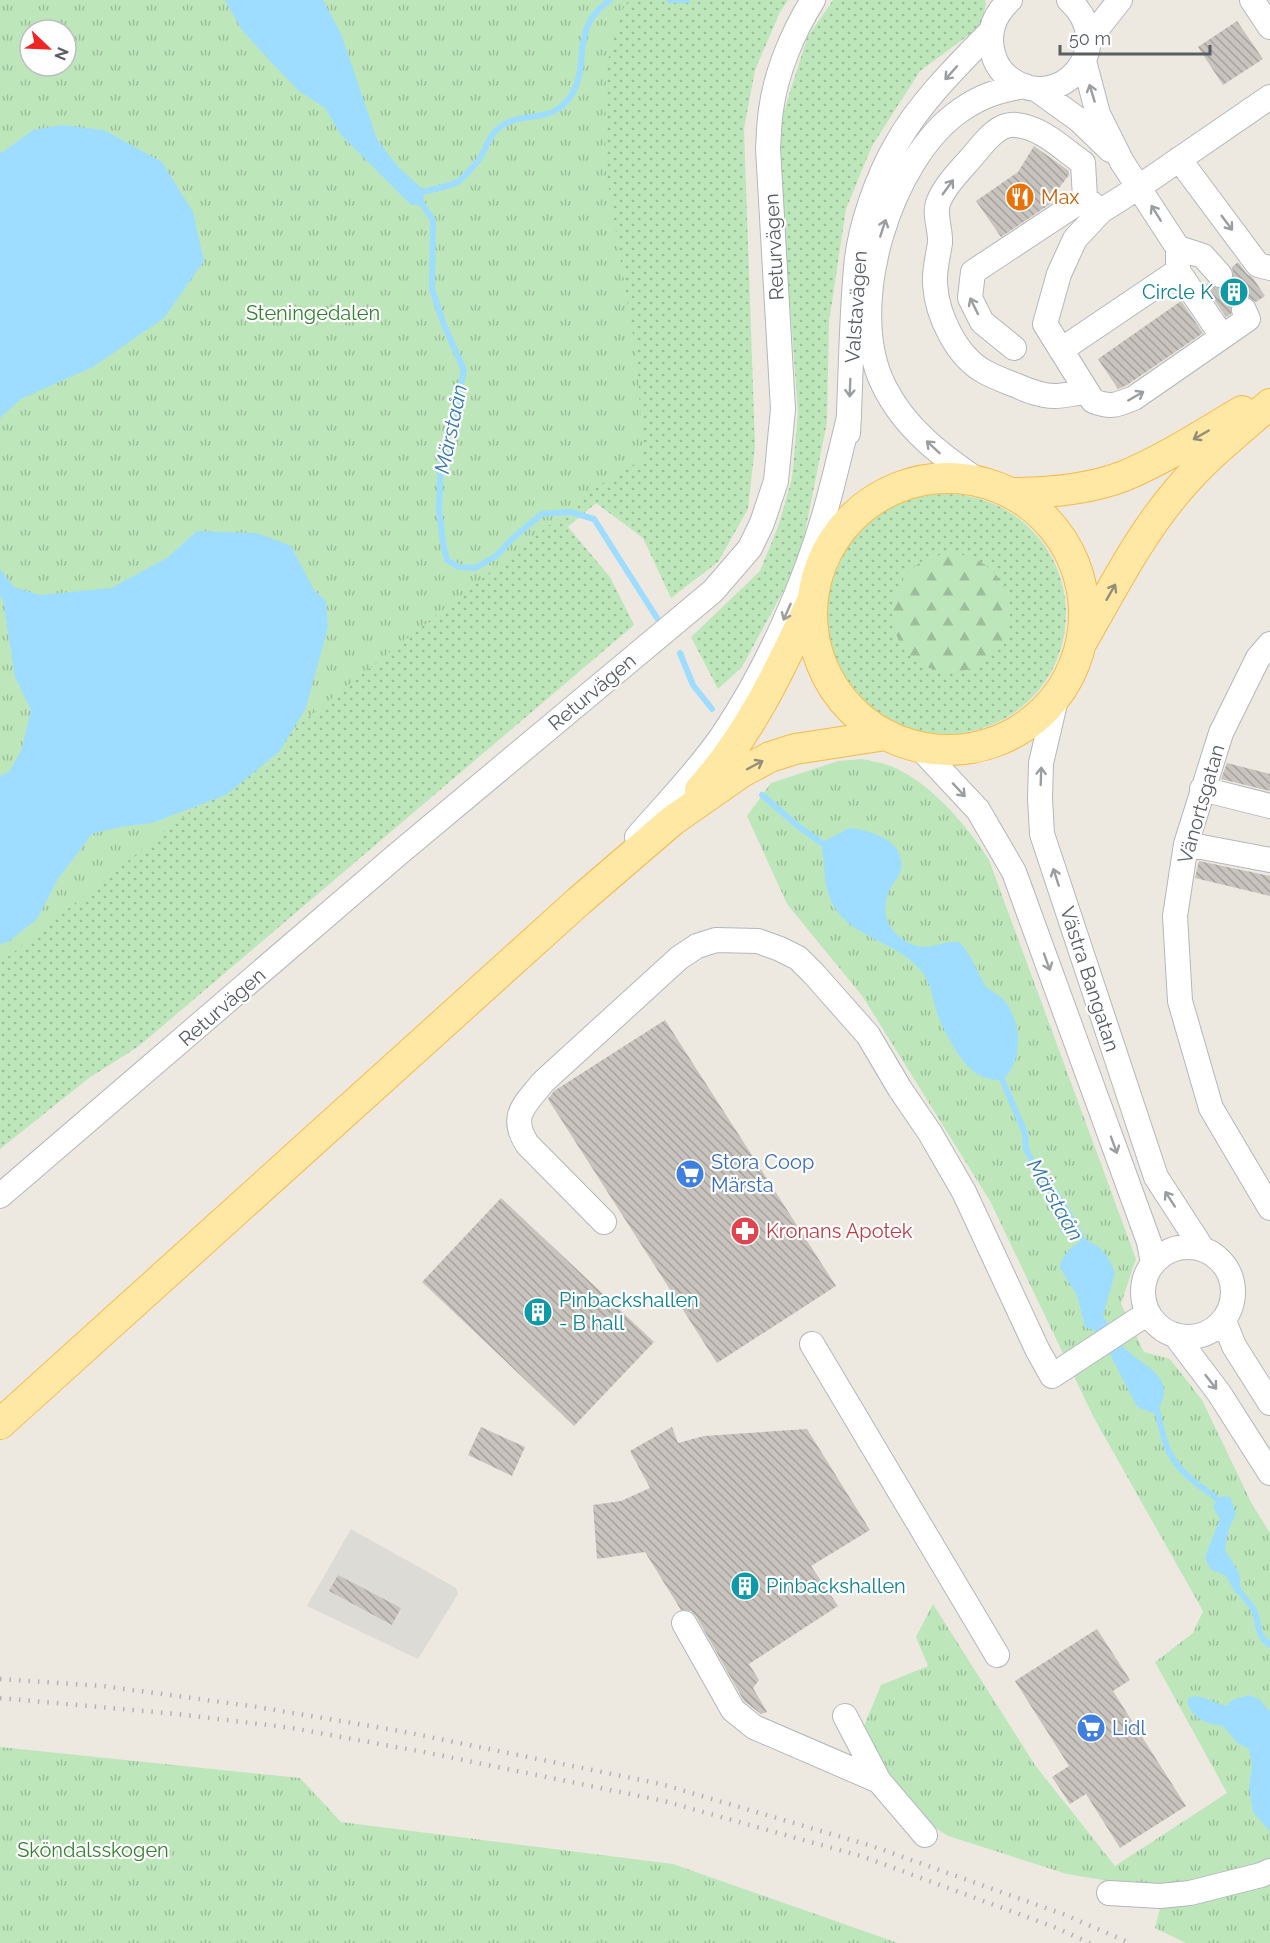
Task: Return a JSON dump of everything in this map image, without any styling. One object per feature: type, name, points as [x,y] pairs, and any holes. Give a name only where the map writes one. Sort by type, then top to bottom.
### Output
[{"type":"main road","points":[[1010,493],[1036,493],[1082,488],[1122,477],[1158,460],[1270,395]]},
{"type":"main road","points":[[1081,642],[1152,523],[1206,460],[1270,404]]},
{"type":"main road","points":[[954,479],[980,482],[1010,493],[1034,510],[1055,531],[1071,556],[1080,584],[1084,613],[1081,642],[1072,670],[1057,695],[1036,718],[1010,735],[981,746],[950,750],[919,747],[886,735],[868,725],[839,696],[828,679],[814,640],[813,600],[818,574],[828,550],[860,511],[881,496],[904,486],[929,480],[954,479]]},
{"type":"main road","points":[[672,821],[715,773],[745,729],[764,697],[813,600]]},
{"type":"main road","points":[[0,1424],[579,901],[672,821],[742,772],[770,758],[795,749],[886,735]]},
{"type":"street","name":"Returvägen","points":[[0,1196],[111,1103],[398,854],[713,591],[734,570],[750,548],[762,523],[776,481],[783,409],[768,148],[771,109],[792,40],[813,0]]},
{"type":"street","points":[[1069,0],[1083,17],[1086,50],[1098,114],[1122,162],[1139,187],[1222,336]]},
{"type":"street","points":[[1086,50],[1120,0]]},
{"type":"street","points":[[1251,0],[1270,27]]},
{"type":"street","name":"Valstavägen","points":[[828,550],[847,467],[856,266],[872,199],[896,144],[939,87],[991,31],[1003,3]]},
{"type":"street","points":[[991,31],[990,42],[998,65],[1014,82],[1031,88],[1079,120],[1122,162]]},
{"type":"street","name":"Valstavägen","points":[[980,482],[941,455],[917,433],[883,386],[874,360],[868,327],[874,266],[881,236],[902,181],[933,136],[961,110],[996,91],[1060,85],[1069,79],[1086,50]]},
{"type":"street","points":[[1014,348],[982,322],[969,298],[974,272],[1093,204],[1139,187],[1270,97]]},
{"type":"street","points":[[984,372],[1045,324],[1059,274],[1093,204],[1083,163],[1044,135],[1015,125],[1004,126],[989,137],[939,200],[936,210],[940,242],[935,284],[938,301],[956,345],[972,363],[984,372],[1032,393],[1054,396],[1086,392]]},
{"type":"street","points":[[1179,159],[1258,265],[1270,268]]},
{"type":"street","points":[[1061,350],[1178,260],[1203,256],[1220,275]]},
{"type":"street","points":[[1045,324],[1093,401],[1105,406],[1114,406],[1134,398],[1248,319],[1244,310]]},
{"type":"street","points":[[579,901],[700,767],[746,700],[799,586],[827,507],[849,417]]},
{"type":"street","name":"Vänortsgatan","points":[[1267,1197],[1210,1108],[1180,1001],[1175,916],[1186,844],[1221,733],[1258,658],[1270,644]]},
{"type":"street","name":"Västra Bangatan","points":[[1057,695],[1041,763],[1042,834],[1156,1178],[1202,1248],[1217,1256],[1228,1270],[1233,1296],[1232,1305],[1224,1321]]},
{"type":"street","name":"Västra Bangatan","points":[[919,747],[978,810],[1014,872],[1149,1242],[1153,1263]]},
{"type":"street","points":[[1202,789],[1270,806]]},
{"type":"street","points":[[1186,844],[1270,860]]},
{"type":"street","points":[[604,1222],[527,1144],[519,1131],[519,1118],[526,1103],[543,1082],[679,958],[697,946],[716,940],[758,941],[798,958],[868,1035],[964,1192],[1037,1350],[1053,1376],[1126,1330],[1148,1313]]},
{"type":"street","points":[[1202,1248],[1184,1246],[1167,1252],[1153,1263],[1145,1279],[1143,1296],[1148,1313],[1160,1327],[1175,1335],[1193,1337],[1210,1332],[1224,1321],[1234,1346],[1270,1403]]},
{"type":"street","points":[[1175,1335],[1220,1393],[1270,1473]]},
{"type":"street","points":[[812,1344],[997,1655]]},
{"type":"street","points":[[684,1623],[733,1710],[754,1727],[879,1781]]},
{"type":"street","points":[[845,1716],[879,1781],[925,1835]]},
{"type":"street","points":[[1109,1893],[1160,1896],[1190,1893],[1270,1871]]},
{"type":"shaded area","points":[[351,1529],[456,1588],[458,1594],[418,1659],[307,1606]]},
{"type":"green space","name":"Steningedalen","points":[[0,0],[629,0],[622,10],[606,67],[605,165],[637,360],[643,459],[597,487],[0,963]]},
{"type":"green space","name":"Steningedalen","points":[[323,0],[788,0],[780,12],[755,70],[744,129],[755,446],[748,509],[718,562],[671,598],[643,538],[596,503],[568,527],[610,577],[634,625],[139,1046],[89,1078],[0,1149],[0,944],[96,79]]},
{"type":"green space","points":[[833,0],[985,0],[986,4],[981,26],[920,71],[872,146],[846,209],[829,322],[827,422],[799,562],[742,667],[718,689],[691,637],[760,571],[779,524],[792,478],[798,413],[779,127],[807,38]]},
{"type":"green space","points":[[946,494],[969,496],[992,503],[1013,514],[1031,529],[1046,547],[1057,568],[1064,591],[1066,614],[1064,637],[1057,660],[1046,681],[1031,699],[1013,714],[992,725],[969,732],[946,734],[923,732],[900,725],[879,714],[861,699],[846,681],[835,660],[828,637],[826,614],[828,591],[835,568],[846,547],[861,529],[879,514],[900,503],[923,496]]},
{"type":"green space","points":[[951,554],[974,558],[993,571],[1006,590],[1010,613],[1006,636],[993,655],[974,668],[951,672],[928,668],[909,655],[896,636],[892,613],[896,590],[909,571],[928,558]]},
{"type":"green space","points":[[862,759],[900,770],[930,791],[969,832],[989,860],[1136,1259],[1121,1304],[1144,1352],[1170,1359],[1202,1400],[1252,1504],[1270,1533],[1270,1861],[1182,1885],[1115,1882],[1067,1874],[948,1836],[916,1815],[874,1766],[862,1731],[881,1685],[928,1666],[916,1637],[933,1604],[1035,1765],[1115,1866],[1227,1793],[1155,1662],[1193,1633],[1203,1611],[1094,1418],[990,1201],[863,997],[787,904],[747,816],[771,783],[838,761]]},
{"type":"green space","name":"Sköndalsskogen","points":[[0,1747],[300,1778],[341,1822],[673,1864],[898,1943],[0,1943]]},
{"type":"green space","points":[[1270,1884],[1270,1943],[1186,1943],[1155,1928],[1161,1905],[1226,1896]]},
{"type":"water","points":[[225,0],[323,0],[341,34],[377,139],[398,167],[425,191],[423,205],[411,205],[341,135],[325,108],[299,91],[241,29]]},
{"type":"water","points":[[62,125],[104,130],[162,162],[193,212],[204,261],[164,318],[93,367],[21,399],[0,418],[0,152],[33,130]]},
{"type":"water","points":[[197,531],[257,533],[291,546],[314,590],[326,601],[328,627],[306,708],[279,752],[226,795],[152,823],[120,827],[92,834],[58,879],[37,919],[8,942],[0,944],[0,776],[9,772],[21,751],[31,710],[15,677],[3,600],[0,596],[0,569],[14,587],[40,595],[111,588],[167,558]]},
{"type":"water","points":[[849,828],[876,834],[892,844],[898,851],[901,869],[888,894],[885,910],[889,925],[899,937],[920,947],[959,942],[971,957],[985,985],[1001,997],[1008,1006],[1016,1024],[1018,1043],[1014,1062],[1005,1078],[995,1080],[983,1077],[962,1060],[945,1032],[923,973],[913,962],[861,932],[839,914],[826,886],[821,843]]},
{"type":"water","points":[[1083,1240],[1104,1252],[1115,1273],[1104,1318],[1123,1346],[1158,1375],[1162,1382],[1163,1398],[1160,1407],[1153,1413],[1137,1407],[1112,1358],[1094,1330],[1085,1327],[1077,1295],[1060,1268],[1068,1251]]},
{"type":"water","points":[[1223,1496],[1230,1497],[1236,1514],[1228,1531],[1225,1550],[1239,1573],[1241,1590],[1236,1594],[1226,1576],[1210,1569],[1205,1557],[1220,1519],[1213,1507]]},
{"type":"water","points":[[1249,1695],[1259,1699],[1270,1712],[1270,1832],[1253,1812],[1249,1787],[1252,1766],[1249,1749],[1237,1743],[1223,1726],[1200,1720],[1192,1712],[1187,1701],[1190,1697],[1196,1696],[1228,1705],[1232,1700]]},
{"type":"building","points":[[1237,21],[1263,59],[1223,85],[1198,47]]},
{"type":"building","name":"Max","points":[[1034,146],[1069,171],[1069,175],[1056,192],[1059,198],[1001,237],[976,201],[1018,172]]},
{"type":"building","name":"Circle K","points":[[1238,262],[1265,296],[1256,302],[1246,296],[1238,297],[1232,302],[1231,314],[1226,317],[1205,286],[1208,283],[1215,288],[1222,289],[1229,286],[1234,279],[1232,267]]},
{"type":"building","name":"Circle K","points":[[1181,301],[1203,333],[1118,389],[1098,359]]},
{"type":"building","points":[[1227,763],[1270,774],[1270,791],[1221,779]]},
{"type":"building","points":[[1199,861],[1270,876],[1270,896],[1195,878]]},
{"type":"building","points":[[665,1020],[836,1286],[717,1363],[548,1099],[554,1091]]},
{"type":"building","name":"Pinbackshallen - B hall","points":[[501,1198],[654,1342],[574,1426],[422,1282]]},
{"type":"building","points":[[481,1427],[525,1447],[512,1476],[468,1455]]},
{"type":"building","name":"Pinbackshallen","points":[[672,1427],[678,1443],[704,1436],[807,1429],[870,1530],[811,1566],[838,1606],[749,1664],[759,1680],[753,1688],[767,1712],[761,1714],[744,1701],[696,1616],[691,1611],[681,1610],[645,1552],[597,1559],[593,1505],[621,1501],[650,1488],[630,1451]]},
{"type":"building","points":[[338,1575],[401,1608],[392,1625],[329,1591]]},
{"type":"building","name":"Lidl","points":[[1097,1629],[1130,1680],[1113,1691],[1186,1806],[1120,1848],[1086,1794],[1070,1804],[1052,1777],[1069,1766],[1015,1681]]},
{"type":"waterway","points":[[419,192],[459,181],[479,160],[491,137],[500,127],[519,119],[547,114],[564,104],[572,94],[577,82],[589,22],[597,11],[610,0]]},
{"type":"waterway","points":[[669,0],[687,0]]},
{"type":"waterway","name":"Märstaån","points":[[418,198],[433,220],[432,289],[444,325],[464,370],[441,461],[439,510],[447,560],[459,567],[475,568],[496,556],[514,537],[542,514],[570,512],[594,519],[657,618]]},
{"type":"waterway","name":"Märstaån","points":[[680,653],[693,685],[712,709]]},
{"type":"waterway","name":"Märstaån","points":[[762,795],[798,826],[826,846]]},
{"type":"waterway","name":"Märstaån","points":[[999,1072],[1025,1133],[1026,1149],[1037,1171],[1058,1196],[1074,1223],[1083,1240],[1083,1247]]},
{"type":"waterway","name":"Märstaån","points":[[1154,1405],[1165,1442],[1173,1459],[1186,1475],[1213,1495],[1221,1504]]},
{"type":"waterway","name":"Märstaån","points":[[1236,1585],[1254,1610],[1262,1638],[1270,1645]]},
{"type":"tunnel","points":[[1220,275],[1244,310]]},
{"type":"railway","points":[[0,1679],[103,1686],[251,1706],[400,1731],[661,1784],[872,1846],[1063,1914],[1130,1943]]},
{"type":"railway","points":[[0,1698],[177,1714],[292,1728],[429,1753],[664,1801],[864,1857],[1054,1927],[1090,1943]]},
{"type":"place","name":"Max","points":[[1020,197]]},
{"type":"place","name":"Circle K","points":[[1234,292]]},
{"type":"place","name":"Stora Coop Märsta","points":[[690,1174]]},
{"type":"place","name":"Kronans Apotek","points":[[745,1231]]},
{"type":"place","name":"Pinbackshallen - B hall","points":[[538,1312]]},
{"type":"place","name":"Pinbackshallen","points":[[745,1586]]},
{"type":"place","name":"Lidl","points":[[1091,1728]]}]
